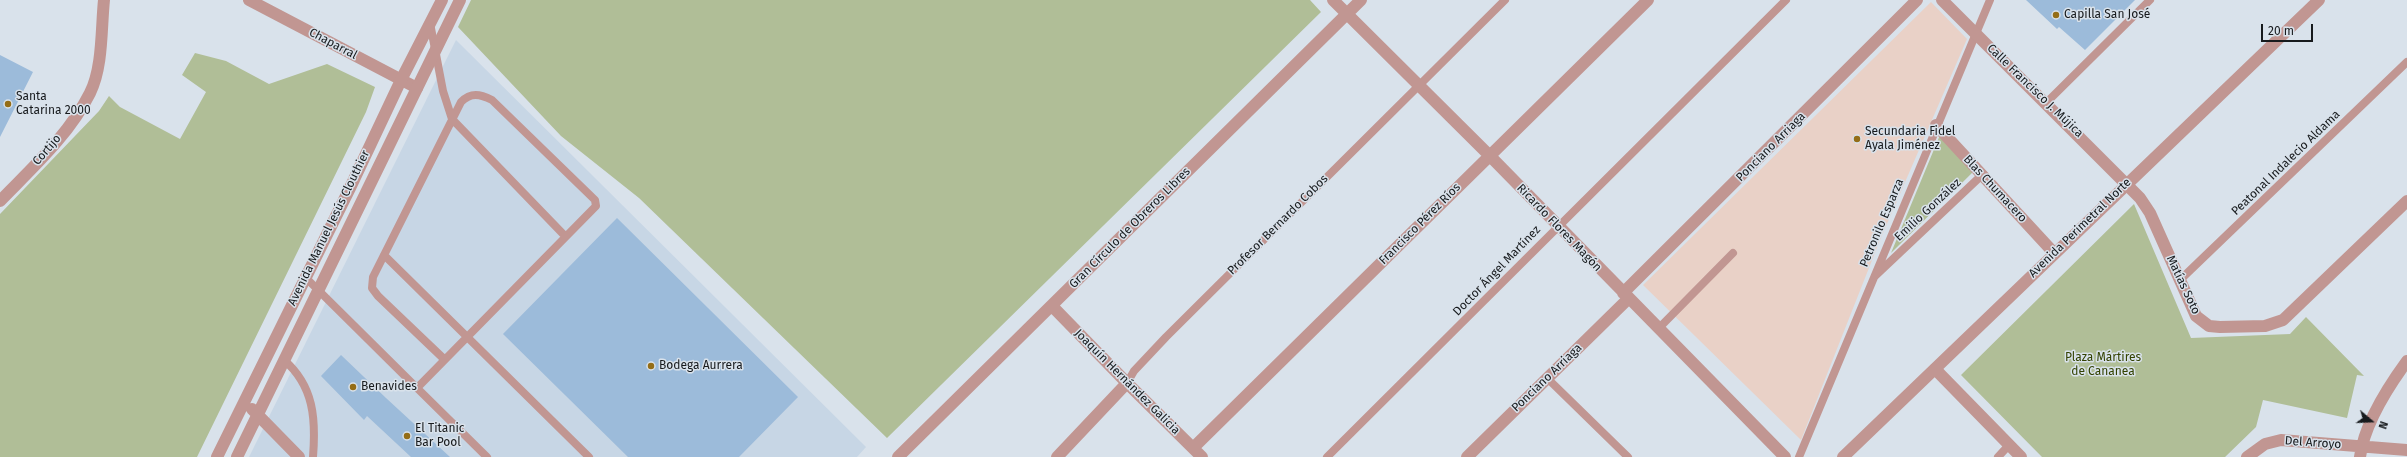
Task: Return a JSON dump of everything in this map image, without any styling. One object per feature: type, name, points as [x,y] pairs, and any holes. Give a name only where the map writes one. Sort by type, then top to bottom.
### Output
[{"type":"street","name":"Cortijo","points":[[0,201],[55,144],[90,93],[97,66],[104,0]]},
{"type":"street","name":"Chaparral","points":[[249,0],[417,88]]},
{"type":"street","name":"Avenida Manuel Jesús Clouthier","points":[[217,457],[350,188],[401,80],[442,0]]},
{"type":"street","name":"Avenida Manuel Jesús Clouthier","points":[[237,457],[460,0]]},
{"type":"street","name":"Ricardo Flores Magón","points":[[1332,0],[1490,156],[1658,330],[1785,457]]},
{"type":"street","name":"Gran Círculo de Obreros Libres","points":[[898,457],[1361,0]]},
{"type":"street","name":"Francisco Pérez Ríos","points":[[1193,448],[1648,0]]},
{"type":"street","name":"Ponciano Arriaga","points":[[1474,455],[1626,296],[1918,0]]},
{"type":"street","name":"Calle Francisco J. Mújica","points":[[1942,0],[2127,182]]},
{"type":"street","name":"Avenida Perimetral Norte","points":[[1843,457],[2127,182],[2319,0]]},
{"type":"street","name":"Blas Chumacero","points":[[1936,125],[2054,253]]},
{"type":"street","name":"Matías Soto","points":[[2127,182],[2146,205],[2196,316],[2202,323],[2209,326],[2275,324],[2283,320],[2407,201]]},
{"type":"street","name":"Joaquín Hernández Galicia","points":[[1052,306],[1126,383],[1202,457]]},
{"type":"street","points":[[2361,452],[2382,400],[2407,361]]},
{"type":"street","points":[[1935,369],[2021,457]]},
{"type":"street","name":"Profesor Bernardo Cobos","points":[[1057,457],[1126,383]]},
{"type":"street","points":[[244,402],[258,414],[299,457]]},
{"type":"street","name":"Del Arroyo","points":[[2247,457],[2266,444],[2282,440],[2361,452],[2407,450]]},
{"type":"lane","name":"Profesor Bernardo Cobos","points":[[1126,383],[1134,371],[1166,336],[1505,0]]},
{"type":"lane","name":"Doctor Ángel Martínez","points":[[1327,457],[1417,370],[1557,226],[1786,0]]},
{"type":"lane","name":"Petronilo Esparza","points":[[1799,457],[1872,278],[1990,0]]},
{"type":"lane","points":[[2047,102],[2150,0]]},
{"type":"lane","points":[[430,23],[435,51],[452,119],[565,236]]},
{"type":"lane","name":"Peatonal Indalecio Aldama","points":[[2180,280],[2407,62]]},
{"type":"lane","points":[[417,388],[565,236],[595,208],[594,200],[492,100],[476,94],[466,97],[452,119],[373,277],[374,292],[444,359]]},
{"type":"lane","name":"Emilio González","points":[[1872,278],[1982,175]]},
{"type":"lane","points":[[1658,330],[1733,253]]},
{"type":"lane","points":[[384,255],[589,457]]},
{"type":"lane","points":[[305,277],[319,289],[486,457]]},
{"type":"lane","points":[[284,360],[297,371],[309,396],[314,437],[313,457]]},
{"type":"lane","points":[[1547,378],[1628,457]]},
{"type":"lane","points":[[1998,457],[2009,445]]},
{"type":"shaded area","name":"Secundaria Fidel Ayala Jiménez","points":[[1931,2],[1967,39],[1880,240],[1801,440],[1643,285]]},
{"type":"shaded area","points":[[456,40],[866,447],[857,457],[249,457]]},
{"type":"green space","points":[[471,0],[1310,0],[1321,12],[887,438],[639,198],[561,136],[458,27]]},
{"type":"green space","points":[[195,53],[226,61],[269,84],[327,64],[375,87],[366,112],[197,457],[0,457],[0,214],[99,111],[109,96],[120,107],[180,139],[206,92],[182,75]]},
{"type":"green space","points":[[1940,135],[1973,172],[1891,253]]},
{"type":"green space","name":"Plaza Mártires de Cananea","points":[[2134,204],[2191,338],[2290,334],[2306,317],[2364,376],[2357,375],[2347,418],[2263,400],[2256,427],[2225,457],[2042,457],[1961,375]]},
{"type":"building","points":[[2026,0],[2135,0],[2085,50],[2059,27],[2057,29]]},
{"type":"building","name":"Santa Catarina 2000","points":[[0,55],[33,72],[0,137]]},
{"type":"building","name":"Bodega Aurrera","points":[[617,218],[798,397],[739,457],[628,457],[503,334]]},
{"type":"building","points":[[341,355],[450,457],[411,457],[367,416],[364,420],[321,376]]},
{"type":"place","name":"Capilla San José","points":[[2056,15]]},
{"type":"place","name":"Santa Catarina 2000","points":[[8,104]]},
{"type":"place","name":"Secundaria Fidel Ayala Jiménez","points":[[1857,139]]},
{"type":"place","name":"Bodega Aurrera","points":[[651,366]]},
{"type":"place","name":"Benavides","points":[[353,387]]},
{"type":"place","name":"El Titanic Bar Pool","points":[[407,436]]}]
